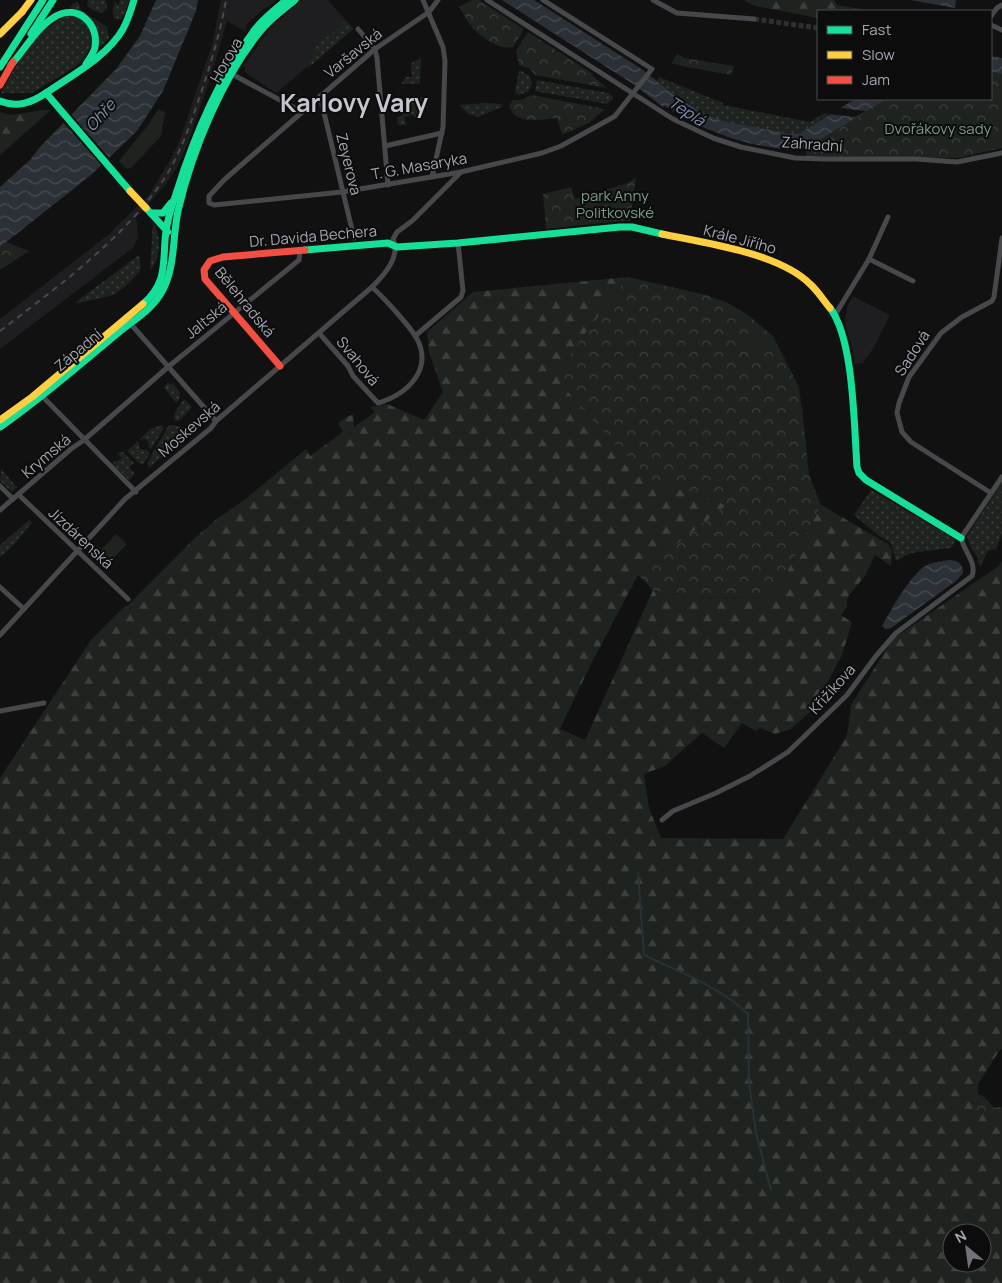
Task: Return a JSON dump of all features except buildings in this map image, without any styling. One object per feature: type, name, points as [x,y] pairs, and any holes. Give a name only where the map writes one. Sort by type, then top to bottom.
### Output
[{"type":"main road","points":[[0,34],[31,0]]},
{"type":"main road","points":[[0,67],[43,0]]},
{"type":"main road","points":[[0,86],[11,65],[53,0]]},
{"type":"main road","points":[[0,101],[17,106],[30,102],[46,93],[86,64],[108,47],[121,32],[134,0]]},
{"type":"main road","name":"Horova","points":[[195,146],[209,108],[254,30],[286,0]]},
{"type":"main road","name":"Horova","points":[[230,73],[259,32],[295,0]]},
{"type":"main road","points":[[11,65],[46,25],[57,16],[70,12],[84,16],[94,29],[96,39],[94,52],[86,64]]},
{"type":"main road","points":[[46,93],[130,191],[169,232]]},
{"type":"main road","points":[[148,211],[159,215],[166,212],[176,194],[195,146]]},
{"type":"main road","points":[[169,232],[178,209],[195,146]]},
{"type":"main road","points":[[128,321],[160,296],[166,285],[169,274],[169,232],[176,194]]},
{"type":"main road","name":"Krále Jiřího","points":[[396,246],[458,243],[632,227],[765,257],[788,268],[810,283],[835,315],[846,344],[859,473],[866,480],[961,538]]},
{"type":"main road","name":"Dr. Davida Bechera","points":[[218,258],[388,243],[396,246]]},
{"type":"main road","name":"Bělehradská","points":[[218,258],[210,260],[202,274],[280,366]]},
{"type":"main road","name":"Západní","points":[[0,420],[128,321]]},
{"type":"main road","name":"Západní","points":[[0,426],[44,397],[128,321]]},
{"type":"street","points":[[423,0],[443,47],[445,61],[443,127],[432,177]]},
{"type":"street","name":"Varšavská","points":[[217,186],[375,49],[429,12],[438,0]]},
{"type":"street","name":"Zahradní","points":[[487,0],[673,119],[713,138],[731,144],[795,158],[916,159],[957,162],[1002,153]]},
{"type":"street","name":"T. G. Masaryka","points":[[217,186],[208,200],[209,203],[214,205],[288,199],[388,185],[461,172],[542,154],[561,146],[616,116],[652,69],[544,0]]},
{"type":"street","points":[[653,0],[677,13],[754,19]]},
{"type":"street","points":[[992,14],[996,8],[1002,6]]},
{"type":"street","points":[[358,29],[375,49],[388,185]]},
{"type":"street","points":[[230,73],[302,112]]},
{"type":"street","name":"Zeyerova","points":[[320,96],[354,238]]},
{"type":"street","points":[[385,146],[441,136]]},
{"type":"street","name":"Dr. Davida Bechera","points":[[396,246],[393,239],[397,232],[412,221],[461,172]]},
{"type":"street","points":[[835,315],[869,259],[888,217]]},
{"type":"street","name":"Sadová","points":[[992,493],[911,442],[902,432],[897,413],[909,377],[937,336],[962,317],[992,301],[1002,238]]},
{"type":"street","points":[[415,336],[462,297],[458,243]]},
{"type":"street","name":"Moskevská","points":[[0,635],[125,499],[136,492],[211,428],[216,421],[372,288],[383,276],[394,258],[396,246]]},
{"type":"street","name":"Jaltská","points":[[84,440],[168,367],[300,260],[300,252]]},
{"type":"street","points":[[869,259],[913,281]]},
{"type":"street","name":"Svahová","points":[[319,333],[348,366],[353,376],[378,403],[401,394],[418,374],[422,355],[415,336],[372,288]]},
{"type":"street","points":[[128,321],[216,421]]},
{"type":"street","name":"Západní","points":[[44,397],[42,393],[52,380]]},
{"type":"street","points":[[44,397],[136,492]]},
{"type":"street","name":"Krymská","points":[[0,510],[84,440]]},
{"type":"street","points":[[961,538],[1002,477]]},
{"type":"street","points":[[0,486],[13,499]]},
{"type":"street","name":"Jízdárenská","points":[[19,495],[128,599]]},
{"type":"street","name":"Křižíkova","points":[[662,820],[673,811],[750,776],[788,752],[847,695],[896,633],[972,576],[973,565],[961,538]]},
{"type":"street","points":[[0,588],[24,609]]},
{"type":"street","points":[[0,711],[44,703]]},
{"type":"shaded area","points":[[221,0],[277,0],[247,24],[246,32],[227,21],[211,76],[187,145],[177,167],[166,184],[135,219],[137,221],[138,237],[133,248],[0,349],[0,319],[108,235],[149,195],[179,142],[212,45]]},
{"type":"shaded area","points":[[302,0],[328,0],[353,28],[276,93],[245,72],[244,65],[271,27]]},
{"type":"shaded area","points":[[853,296],[890,315],[866,359],[863,363],[854,364],[853,351],[845,324],[847,307]]},
{"type":"green space","points":[[88,0],[105,0],[107,9],[101,13],[91,9],[87,5]]},
{"type":"green space","points":[[120,0],[130,0],[120,20],[114,18],[113,9],[115,1],[118,6]]},
{"type":"green space","points":[[472,0],[479,0],[524,29],[513,47],[508,48],[497,45],[472,27],[459,7]]},
{"type":"green space","points":[[744,0],[834,0],[837,5],[865,10],[817,10],[817,18],[755,6]]},
{"type":"green space","points":[[78,2],[81,10],[107,27],[109,38],[101,47],[99,47],[98,33],[69,8]]},
{"type":"green space","points":[[64,16],[75,16],[89,25],[92,45],[83,60],[75,67],[32,93],[2,93],[15,67],[32,42]]},
{"type":"green space","points":[[346,22],[353,28],[352,30],[308,68],[315,52],[313,49]]},
{"type":"green space","points":[[528,32],[593,74],[607,88],[535,75],[530,69],[519,65],[516,51]]},
{"type":"green space","points":[[677,54],[684,58],[734,66],[731,75],[682,66],[672,63]]},
{"type":"green space","points":[[421,58],[420,84],[402,84],[405,77],[412,77],[411,63]]},
{"type":"green space","points":[[519,70],[530,76],[532,84],[528,92],[518,95],[515,93]]},
{"type":"green space","name":"Dvořákovy sady","points":[[992,72],[1002,74],[1002,148],[958,158],[806,156],[806,148],[885,100],[992,100]]},
{"type":"green space","points":[[659,77],[723,103],[723,105],[810,122],[825,113],[829,114],[798,134],[734,124],[712,118],[696,110],[653,78],[657,80]]},
{"type":"green space","points":[[537,80],[608,93],[613,96],[613,99],[607,104],[535,91]]},
{"type":"green space","points":[[532,95],[605,109],[589,123],[562,135],[557,118],[530,120],[523,119],[512,112],[509,106],[513,100],[521,100]]},
{"type":"green space","points":[[428,97],[427,108],[419,108],[421,117],[414,117],[413,115],[404,117],[406,125],[397,125],[398,117],[402,116],[402,108],[405,106],[404,98]]},
{"type":"green space","points":[[502,104],[502,107],[478,117],[468,114],[459,105]]},
{"type":"green space","points":[[158,109],[165,112],[161,136],[131,168],[127,169],[119,161],[149,124]]},
{"type":"green space","points":[[51,110],[0,155],[0,112],[11,115]]},
{"type":"green space","name":"park Anny Politkovské","points":[[636,177],[630,221],[546,229],[543,194],[571,187],[575,199],[628,183]]},
{"type":"green space","points":[[153,222],[158,234],[159,247],[154,265],[150,271]]},
{"type":"green space","points":[[6,242],[29,251],[0,270],[0,247]]},
{"type":"green space","points":[[139,255],[141,267],[139,272],[114,295],[76,302]]},
{"type":"green space","points":[[628,277],[560,367],[652,480],[727,505],[638,575],[592,662],[560,729],[585,740],[653,590],[687,598],[774,597],[821,505],[888,544],[892,551],[891,566],[875,555],[865,576],[849,595],[847,607],[841,615],[852,622],[842,655],[813,709],[791,729],[775,734],[760,728],[756,731],[742,723],[724,748],[702,733],[665,766],[644,774],[649,808],[661,838],[783,839],[847,736],[851,705],[893,639],[1000,565],[1002,561],[1002,1049],[978,1084],[978,1094],[985,1098],[994,1108],[1002,1107],[1002,1283],[0,1283],[0,778],[91,640],[195,538],[218,518],[243,501],[306,449],[310,456],[343,432],[338,423],[353,414],[354,427],[375,412],[370,407],[387,404],[424,420],[443,392],[429,352],[427,332],[473,292]]},
{"type":"green space","points":[[628,277],[706,295],[726,302],[748,315],[773,336],[798,385],[809,475],[821,505],[774,597],[687,598],[653,590],[638,575],[726,505],[652,480],[616,445],[566,390],[560,367]]},
{"type":"green space","points":[[755,337],[768,351],[760,359],[746,344]]},
{"type":"green space","points":[[167,383],[173,384],[180,392],[176,403],[164,388]]},
{"type":"green space","points":[[184,399],[192,407],[180,420],[176,421],[174,419],[175,412]]},
{"type":"green space","points":[[161,425],[164,428],[151,449],[149,448],[148,441],[140,439],[150,429]]},
{"type":"green space","points":[[169,425],[188,430],[189,433],[149,468],[147,463]]},
{"type":"green space","points":[[138,441],[140,449],[147,450],[150,453],[144,463],[140,464],[127,451]]},
{"type":"green space","points":[[123,452],[134,463],[129,467],[135,474],[129,480],[113,464],[113,462],[122,459],[117,453]]},
{"type":"green space","points":[[1,469],[17,487],[12,492],[0,481]]},
{"type":"green space","points":[[1002,482],[1002,534],[996,549],[988,551],[980,567],[977,560],[979,559],[971,548],[967,536]]},
{"type":"green space","points":[[871,490],[956,540],[951,548],[911,553],[896,561],[891,543],[854,515]]},
{"type":"green space","points":[[29,520],[32,523],[0,557],[0,545]]},
{"type":"green space","points":[[116,534],[127,544],[107,565],[96,555]]},
{"type":"green space","points":[[978,1094],[985,1098],[994,1108],[975,1117],[972,1105]]},
{"type":"water","name":"Ohře","points":[[156,0],[198,0],[196,11],[163,91],[137,131],[91,175],[0,247],[0,187],[30,160],[39,148],[116,69],[140,36]]},
{"type":"water","name":"Teplá","points":[[502,0],[534,0],[643,70],[679,99],[704,114],[723,121],[798,134],[853,100],[885,100],[806,148],[788,150],[752,144],[695,124],[665,106],[663,107],[633,84]]},
{"type":"water","points":[[911,0],[956,0],[955,8]]},
{"type":"water","points":[[992,56],[1002,58],[1002,74],[992,72]]},
{"type":"water","points":[[949,560],[957,562],[962,567],[963,573],[956,581],[891,628],[886,629],[882,626],[903,591],[916,574],[929,564]]},
{"type":"pier","points":[[840,108],[866,111],[855,117],[829,114]]},
{"type":"pier","points":[[70,113],[111,160],[103,167],[62,121]]},
{"type":"waterway","points":[[638,872],[644,955],[712,988],[737,1004],[748,1014],[749,1082],[756,1133],[771,1190]]},
{"type":"tunnel","points":[[754,19],[817,28]]},
{"type":"railway","points":[[0,331],[65,281],[107,244],[146,204],[162,182],[179,152],[195,110],[214,50],[226,0]]},
{"type":"traffic: fast","points":[[0,67],[43,0]]},
{"type":"traffic: fast","points":[[31,34],[53,0]]},
{"type":"traffic: fast","points":[[46,93],[88,65],[108,48],[123,29],[134,0]]},
{"type":"traffic: fast","points":[[143,304],[151,296],[161,279],[170,212],[190,152],[208,110],[229,69],[253,32],[264,19],[286,0]]},
{"type":"traffic: fast","points":[[0,427],[46,393],[156,301],[169,275],[176,222],[184,188],[201,139],[222,90],[249,46],[267,23],[295,0]]},
{"type":"traffic: fast","points":[[11,65],[43,26],[56,16],[64,13],[79,14],[85,18],[94,31],[95,47],[93,54],[86,64]]},
{"type":"traffic: fast","points":[[0,101],[12,104],[24,103],[46,93],[130,191]]},
{"type":"traffic: fast","points":[[151,213],[163,213],[171,203]]},
{"type":"traffic: fast","points":[[146,208],[168,232]]},
{"type":"traffic: fast","points":[[305,250],[388,243],[397,247],[458,243],[620,227],[632,227],[662,234]]},
{"type":"traffic: fast","points":[[830,308],[838,322],[848,361],[859,473],[866,480],[961,538]]},
{"type":"traffic: slow","points":[[22,12],[31,0]]},
{"type":"traffic: slow","points":[[0,34],[22,12]]},
{"type":"traffic: slow","points":[[130,191],[146,208]]},
{"type":"traffic: slow","points":[[662,234],[740,251],[780,264],[797,273],[810,284],[830,308]]},
{"type":"traffic: slow","points":[[0,420],[32,397],[143,304]]},
{"type":"traffic: jam","points":[[0,85],[13,62]]},
{"type":"traffic: jam","points":[[280,366],[205,279],[204,270],[210,261],[223,257],[305,250]]},
{"type":"district","name":"Karlovy Vary","points":[[354,102]]}]
